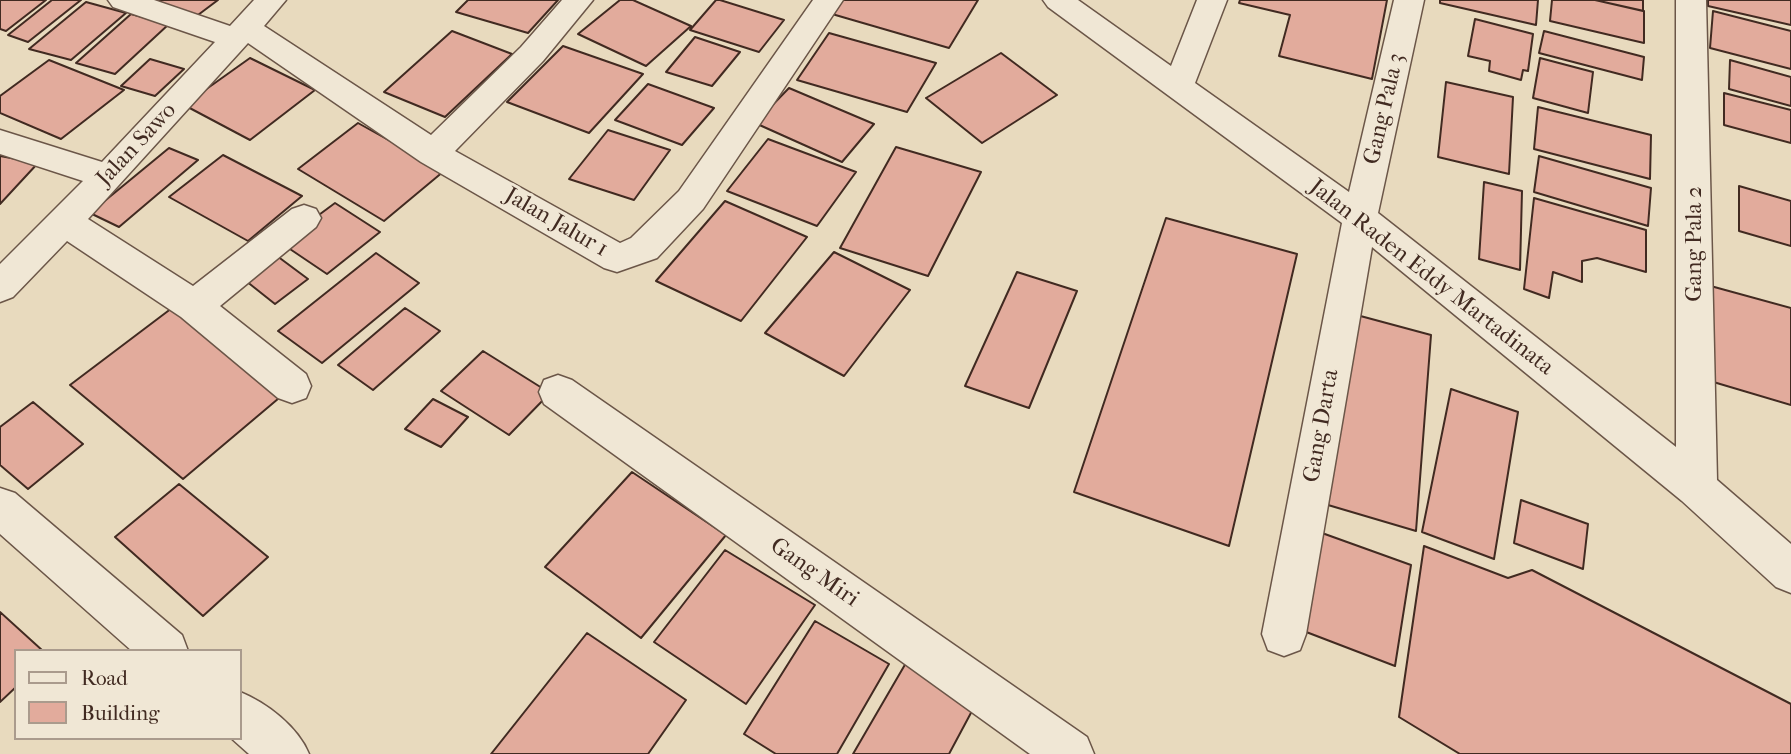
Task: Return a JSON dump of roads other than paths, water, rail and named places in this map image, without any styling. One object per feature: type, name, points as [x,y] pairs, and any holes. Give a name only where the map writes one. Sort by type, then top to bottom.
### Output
[{"type":"street","name":"Jalan Jalur 1","points":[[122,0],[240,33],[433,153],[617,258],[644,248],[691,200],[828,0]]},
{"type":"street","name":"Jalan Sawo","points":[[0,287],[108,177],[271,0]]},
{"type":"street","points":[[433,153],[532,54],[578,0]]},
{"type":"street","name":"Jalan Raden Eddy Martadinata","points":[[1058,0],[1360,218],[1697,488],[1791,572]]},
{"type":"street","points":[[1178,88],[1212,0]]},
{"type":"street","name":"Gang Pala 3","points":[[1360,218],[1409,0]]},
{"type":"street","name":"Gang Pala 2","points":[[1691,0],[1697,488]]},
{"type":"street","points":[[0,142],[108,177]]},
{"type":"street","points":[[194,306],[304,218]]},
{"type":"street","name":"Gang Darta","points":[[1284,634],[1360,218]]},
{"type":"street","points":[[64,221],[194,306],[292,386]]},
{"type":"street","name":"Gang Miri","points":[[558,393],[1070,754]]},
{"type":"street","points":[[0,507],[164,649]]},
{"type":"street","points":[[242,717],[285,754]]}]
